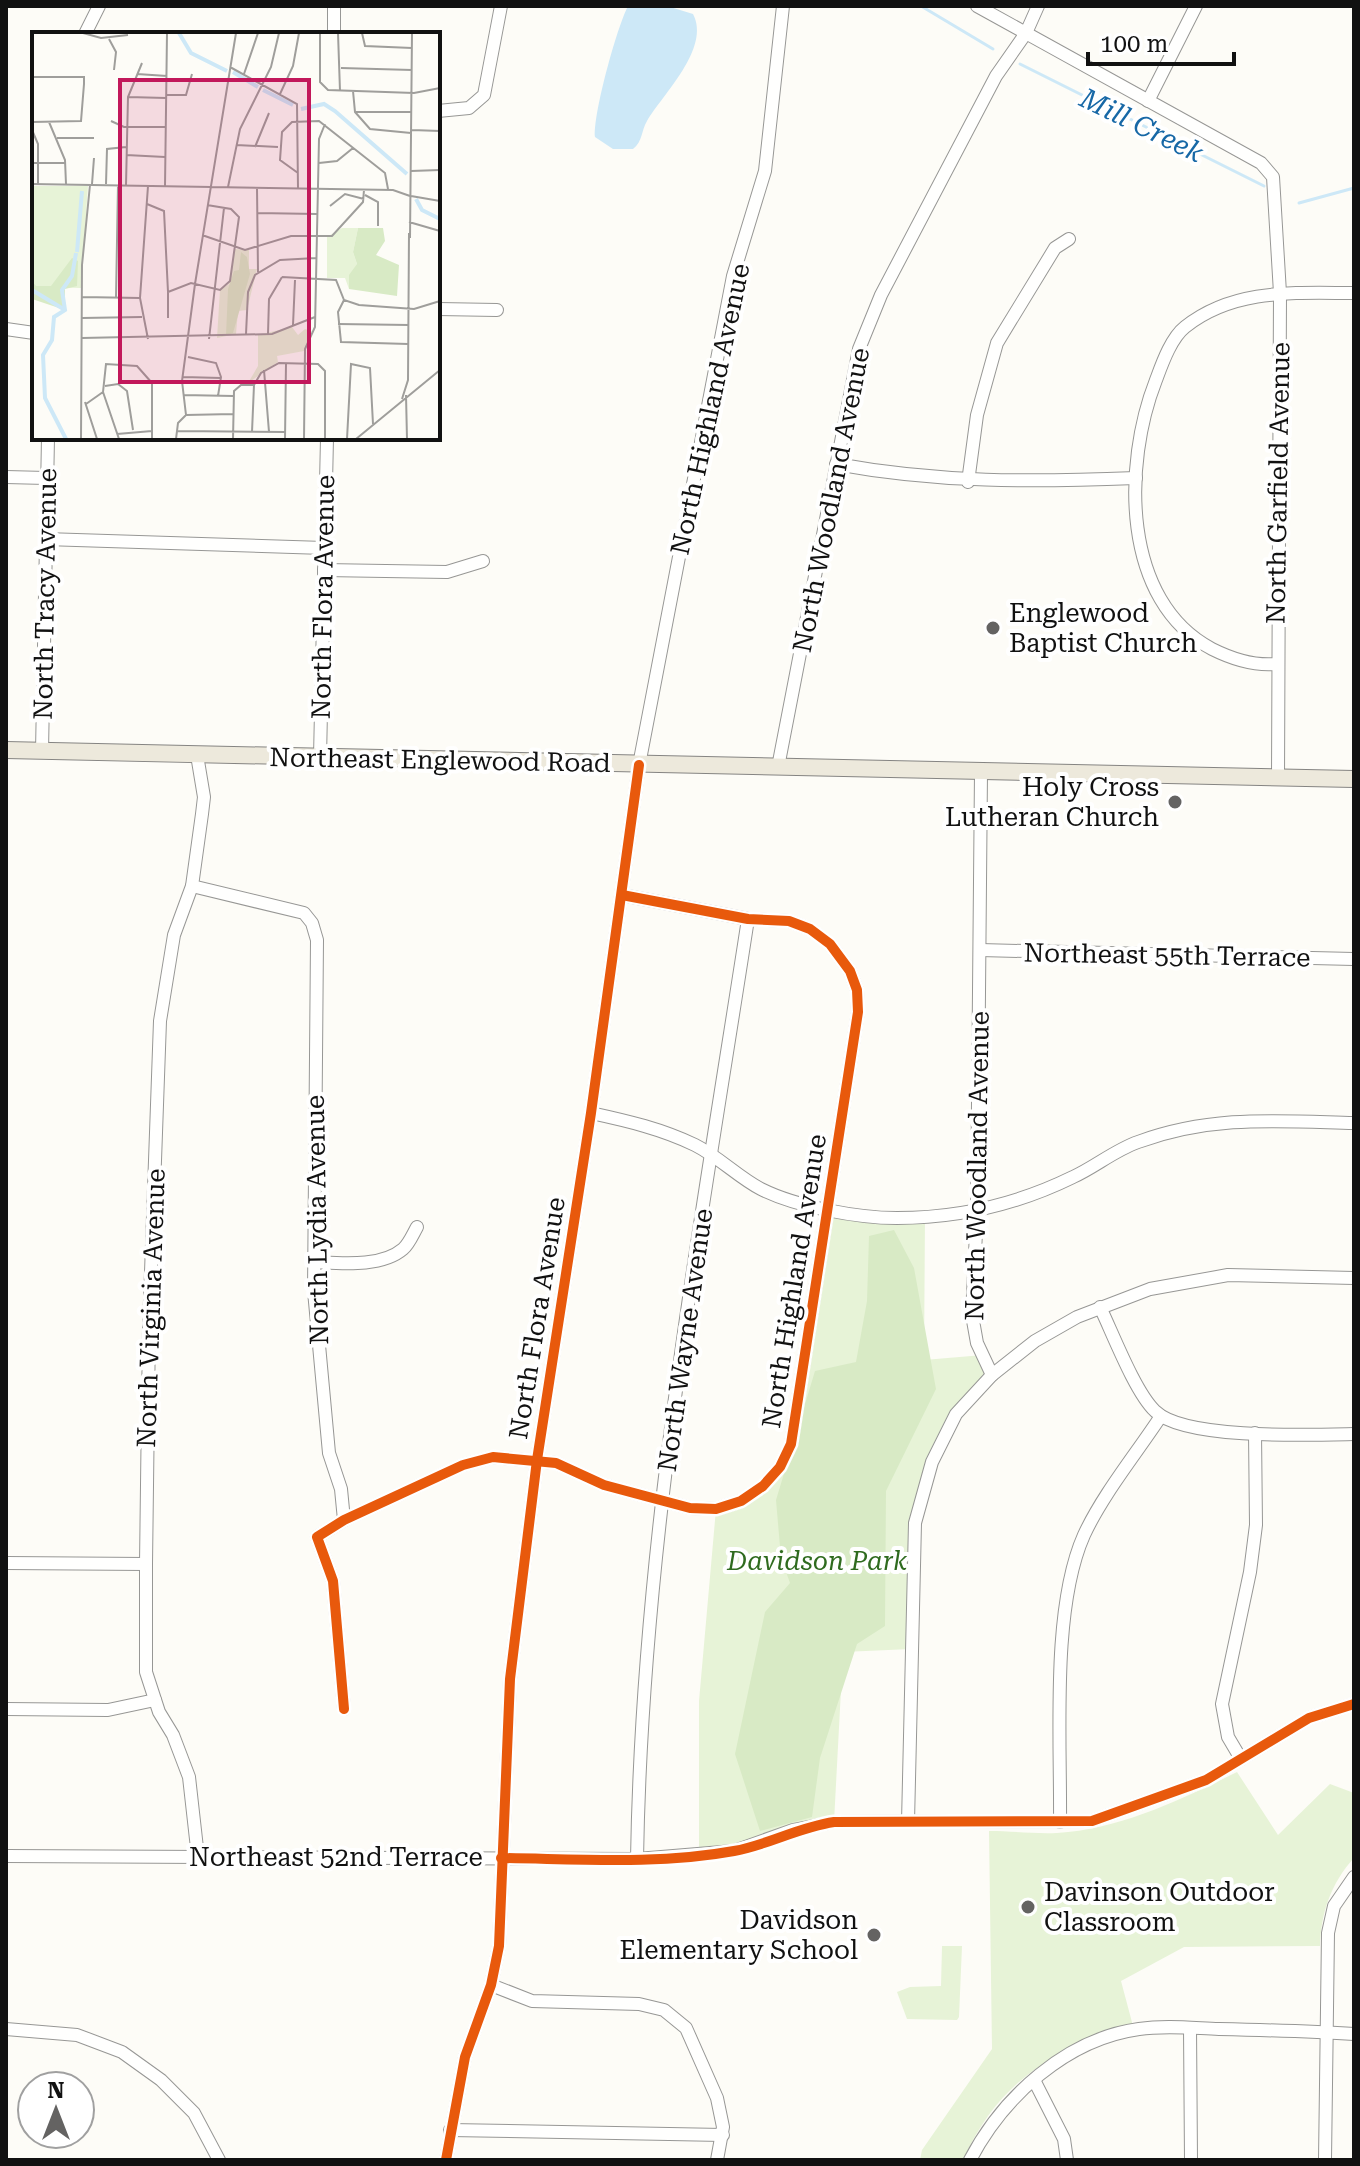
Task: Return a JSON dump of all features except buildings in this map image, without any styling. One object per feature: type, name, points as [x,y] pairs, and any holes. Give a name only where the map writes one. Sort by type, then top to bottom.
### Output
[{"type":"main road","name":"Northeast Englewood Road","points":[[6,750],[1354,779]]},
{"type":"street","points":[[86,32],[99,6]]},
{"type":"street","points":[[334,6],[334,32]]},
{"type":"street","points":[[440,111],[462,110],[477,103],[487,88],[501,6]]},
{"type":"street","name":"North Highland Avenue","points":[[639,765],[733,276],[765,171],[783,6]]},
{"type":"street","points":[[977,6],[1148,101],[1196,6]]},
{"type":"street","name":"North Woodland Avenue","points":[[778,767],[852,376],[875,305],[996,76],[1026,33],[1038,6]]},
{"type":"street","name":"North Garfield Avenue","points":[[1148,101],[1261,163],[1273,177],[1280,293],[1276,664],[1278,778]]},
{"type":"street","points":[[968,482],[977,415],[997,343],[1055,248],[1069,239]]},
{"type":"street","points":[[1276,664],[1251,663],[1223,654],[1197,640],[1170,615],[1142,548],[1136,478],[1142,424],[1149,396],[1183,329],[1237,299],[1280,293],[1354,293]]},
{"type":"street","points":[[440,309],[497,310]]},
{"type":"street","points":[[6,329],[32,333]]},
{"type":"street","name":"North Tracy Avenue","points":[[42,751],[48,440]]},
{"type":"street","name":"North Flora Avenue","points":[[320,757],[327,440]]},
{"type":"street","points":[[836,464],[904,477],[968,482],[1136,478]]},
{"type":"street","points":[[6,477],[46,478]]},
{"type":"street","points":[[45,539],[324,548]]},
{"type":"street","points":[[324,570],[447,572],[483,561]]},
{"type":"street","name":"North Virginia Avenue","points":[[197,755],[204,797],[192,886],[174,935],[160,1021],[149,1328],[146,1672],[189,1777],[198,1857]]},
{"type":"street","name":"North Flora Avenue","points":[[446,2160],[465,2057],[491,1985],[499,1946],[510,1679],[537,1460],[591,1113],[639,765]]},
{"type":"street","name":"North Woodland Avenue","points":[[981,772],[977,1212],[972,1315],[977,1343],[992,1375]]},
{"type":"street","name":"North Lydia Avenue","points":[[192,886],[298,910],[310,919],[317,940],[313,1262],[323,1404],[344,1520]]},
{"type":"street","points":[[622,895],[748,919]]},
{"type":"street","name":"North Highland Avenue","points":[[344,1709],[333,1581],[317,1537],[344,1520],[475,1461],[512,1457],[537,1460],[569,1467],[604,1485],[703,1509],[729,1506],[753,1494],[780,1467],[794,1431],[858,1012],[857,990],[850,971],[830,944],[810,929],[789,921],[748,919]]},
{"type":"street","name":"North Wayne Avenue","points":[[637,1859],[639,1740],[664,1499],[748,919]]},
{"type":"street","name":"Northeast 55th Terrace","points":[[980,950],[1354,959]]},
{"type":"street","points":[[591,1113],[643,1124],[712,1154],[761,1189],[827,1209],[899,1218],[977,1212],[1055,1185],[1136,1143],[1204,1124],[1244,1119],[1354,1123]]},
{"type":"street","points":[[313,1262],[356,1264],[380,1258],[402,1250],[417,1227]]},
{"type":"street","points":[[908,1822],[915,1523],[940,1442],[956,1414],[992,1375],[1035,1341],[1100,1307],[1150,1289],[1205,1277],[1354,1278]]},
{"type":"street","points":[[1100,1307],[1147,1401],[1161,1416],[1179,1424],[1255,1433],[1354,1434]]},
{"type":"street","points":[[1060,1822],[1064,1620],[1073,1569],[1086,1532],[1161,1416]]},
{"type":"street","points":[[1241,1759],[1228,1737],[1222,1704],[1250,1572],[1256,1525],[1255,1433]]},
{"type":"street","points":[[6,1563],[146,1564]]},
{"type":"street","points":[[6,1709],[108,1710],[155,1700]]},
{"type":"street","name":"Northeast 52nd Terrace","points":[[6,1856],[637,1859],[734,1851],[793,1830],[834,1822],[1092,1821],[1206,1780],[1309,1718],[1354,1704]]},
{"type":"street","points":[[1325,2160],[1330,1919],[1340,1895],[1354,1877]]},
{"type":"street","points":[[491,1985],[520,1998],[544,2003],[639,2004],[664,2010],[686,2028],[717,2098],[723,2135],[717,2160]]},
{"type":"street","points":[[970,2160],[992,2123],[1034,2080],[1082,2048],[1116,2034],[1165,2026],[1354,2034]]},
{"type":"street","points":[[1190,2028],[1191,2160]]},
{"type":"street","points":[[6,2029],[77,2035],[122,2052],[161,2080],[194,2113],[219,2160]]},
{"type":"street","points":[[1034,2080],[1064,2139],[1067,2160]]},
{"type":"street","points":[[450,2130],[723,2135]]},
{"type":"green space","name":"Davidson Park","points":[[827,1209],[925,1217],[924,1360],[983,1355],[992,1375],[941,1442],[915,1523],[911,1649],[843,1652],[834,1822],[699,1854],[699,1701],[716,1509],[741,1501],[780,1467],[795,1418]]},
{"type":"green space","points":[[894,1230],[914,1268],[936,1389],[886,1491],[885,1626],[857,1644],[820,1758],[812,1817],[760,1831],[735,1754],[765,1612],[790,1583],[781,1558],[776,1500],[815,1371],[856,1362],[867,1301],[869,1236]]},
{"type":"green space","points":[[1237,1772],[1278,1835],[1330,1784],[1354,1793],[1354,1858],[1329,1899],[1322,1922],[1320,1946],[1184,1947],[1121,1981],[1133,2026],[1077,2046],[1032,2072],[994,2108],[963,2160],[920,2160],[922,2150],[992,2049],[989,1831],[1057,1833],[1104,1826],[1172,1803]]},
{"type":"green space","points":[[942,1946],[962,1946],[959,2017],[957,2020],[907,2019],[897,1992],[910,1987],[941,1986]]},
{"type":"water","points":[[628,6],[667,6],[693,14],[697,27],[696,41],[683,70],[647,121],[636,146],[633,149],[613,149],[595,137],[595,126],[607,71]]},
{"type":"waterway","name":"Mill Creek","points":[[921,6],[993,49]]},
{"type":"waterway","name":"Mill Creek","points":[[1020,64],[1264,186]]},
{"type":"waterway","name":"Mill Creek","points":[[1299,203],[1354,188]]},
{"type":"cycle path","points":[[446,2160],[465,2057],[491,1985],[499,1946],[510,1679],[537,1460],[591,1113],[639,765]]},
{"type":"cycle path","points":[[344,1709],[333,1581],[317,1537],[344,1520],[463,1465],[493,1457],[556,1463],[604,1485],[690,1508],[716,1509],[741,1501],[763,1486],[780,1467],[791,1444],[858,1012],[857,990],[850,971],[830,944],[810,929],[789,921],[748,919],[622,895]]},
{"type":"cycle path","points":[[501,1858],[618,1860],[705,1855],[747,1848],[834,1822],[1092,1821],[1206,1780],[1309,1718],[1354,1704]]},
{"type":"place","name":"Englewood Baptist Church","points":[[993,628]]},
{"type":"place","name":"Holy Cross Lutheran Church","points":[[1175,802]]},
{"type":"place","name":"Davinson Outdoor Classroom","points":[[1028,1907]]},
{"type":"place","name":"Davidson Elementary School","points":[[874,1935]]}]
